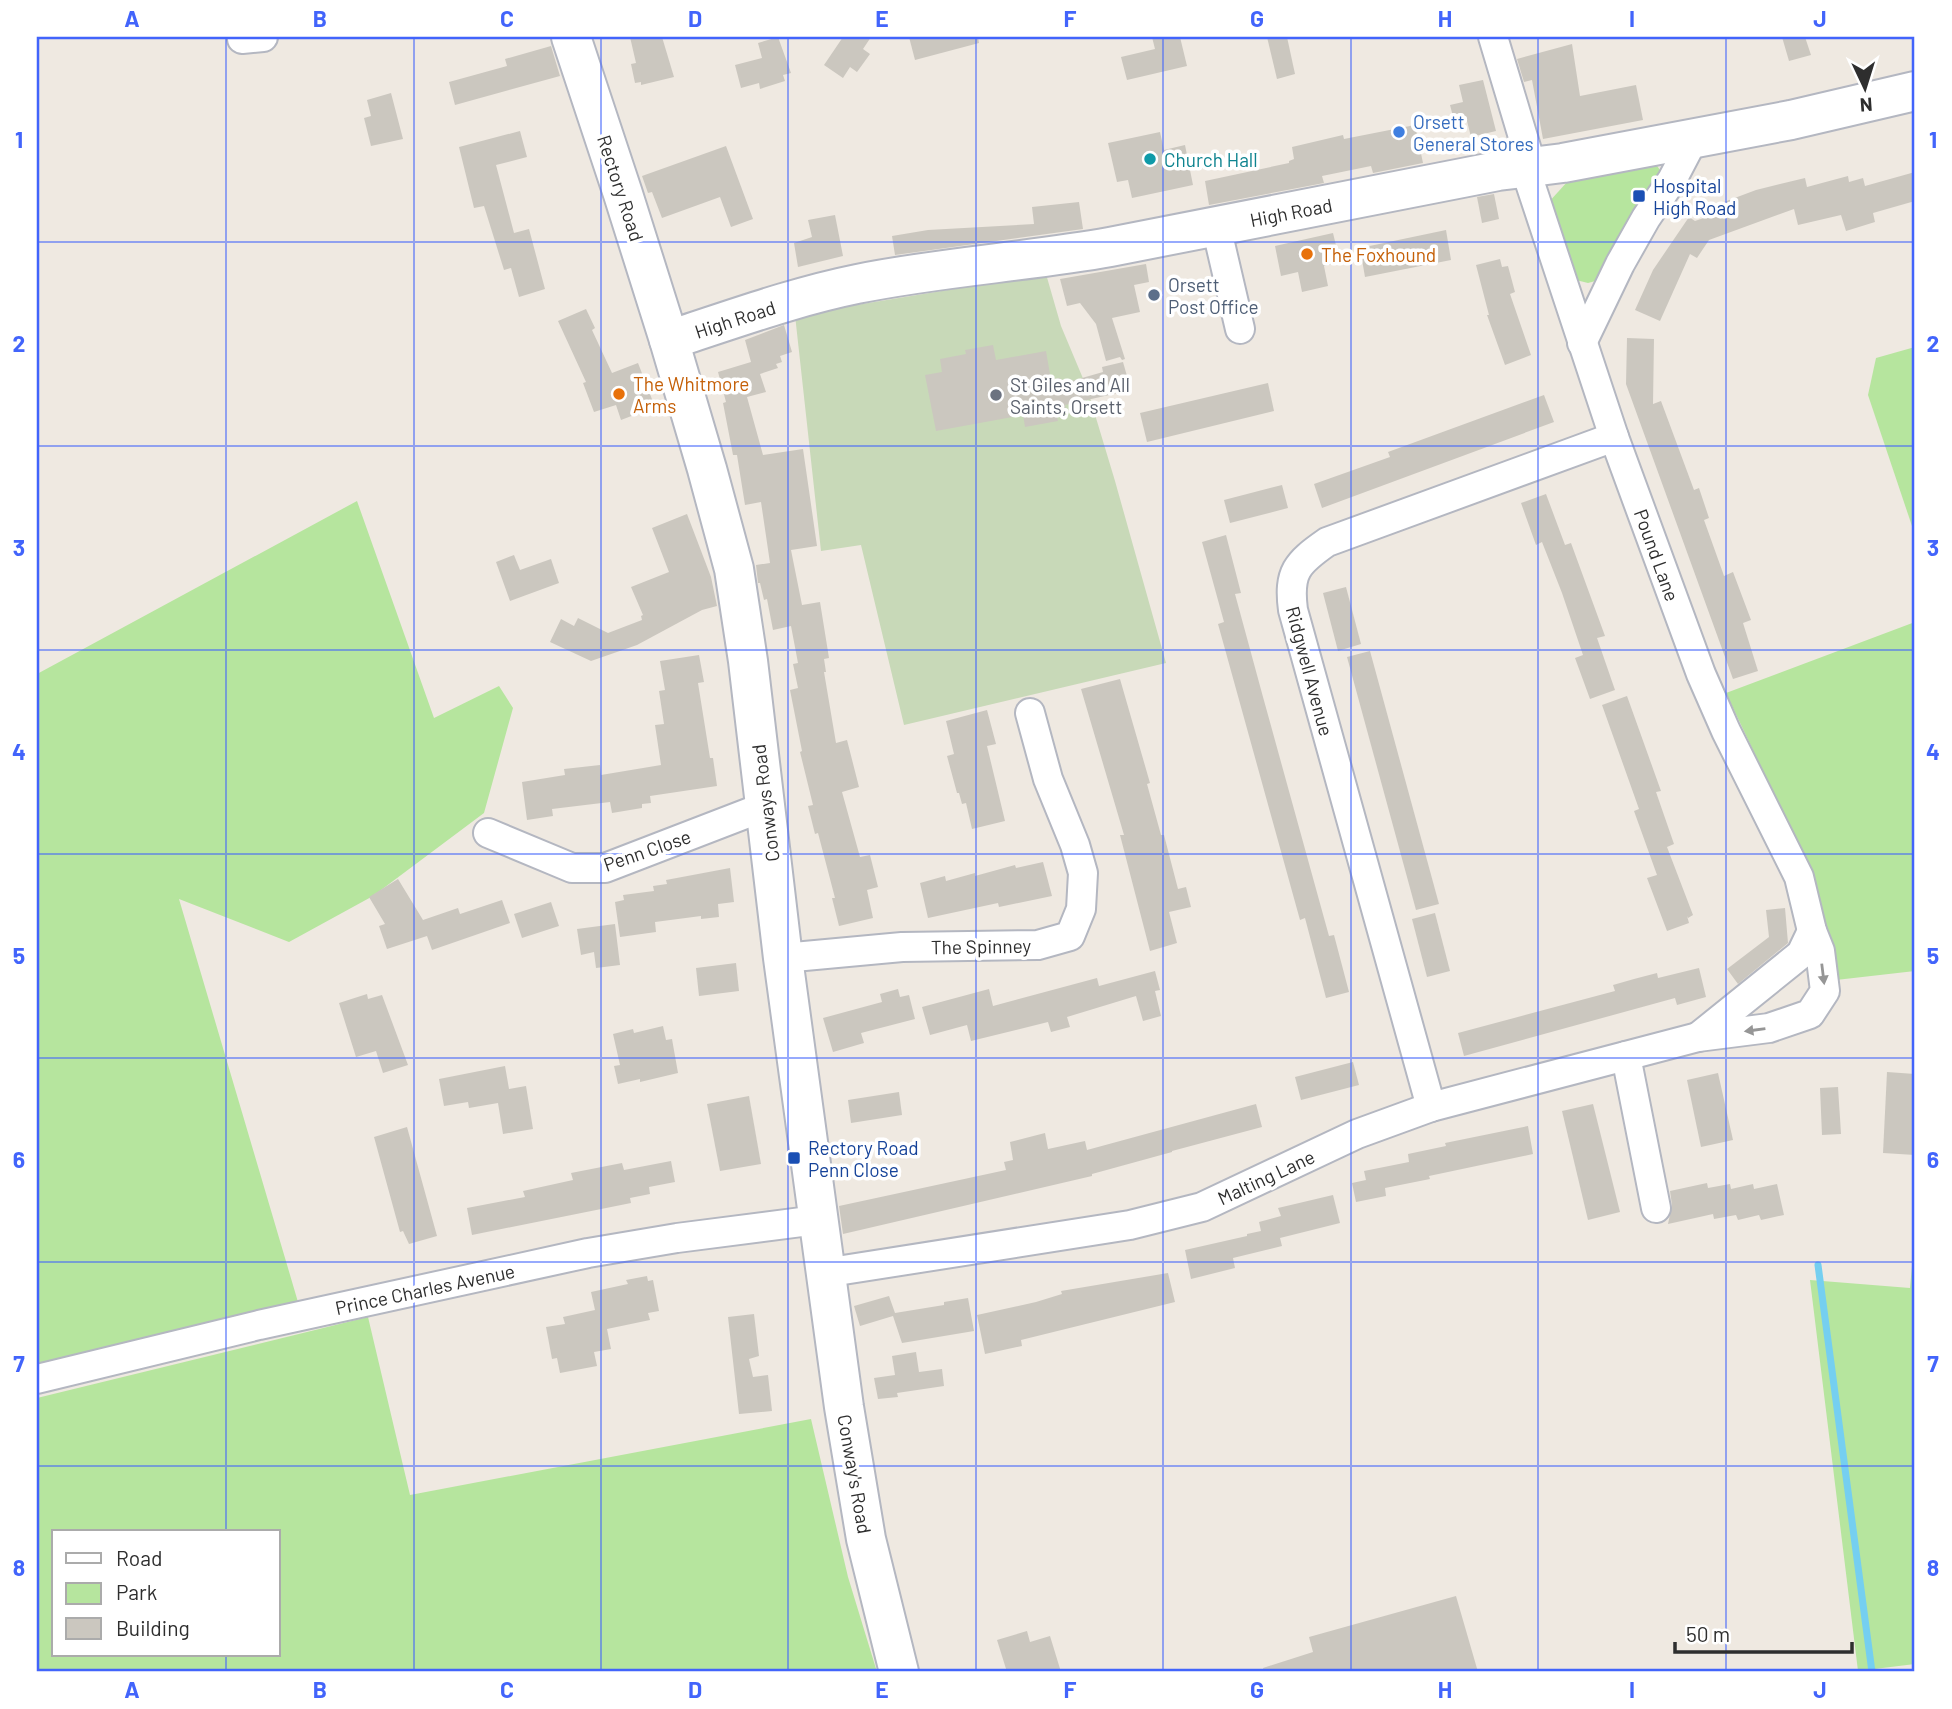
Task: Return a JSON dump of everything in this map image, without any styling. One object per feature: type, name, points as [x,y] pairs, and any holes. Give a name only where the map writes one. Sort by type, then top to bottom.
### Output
[{"type":"main road","name":"Rectory Road","points":[[571,37],[624,194],[669,340]]},
{"type":"main road","name":"High Road","points":[[669,340],[762,309],[857,284],[1048,258],[1498,171],[1791,120],[1915,91]]},
{"type":"main road","name":"Conways Road","points":[[669,340],[708,469],[734,569],[748,661],[824,1273]]},
{"type":"main road","name":"Conway's Road","points":[[824,1273],[866,1539],[898,1672]]},
{"type":"street","name":"Pound Lane","points":[[1493,37],[1582,343],[1614,437],[1701,674],[1731,743],[1799,877],[1812,931],[1820,951],[1825,991],[1810,1014]]},
{"type":"street","points":[[1582,343],[1620,264],[1646,218],[1672,180],[1693,138]]},
{"type":"street","points":[[1216,226],[1240,329]]},
{"type":"street","name":"Ridgwell Avenue","points":[[1431,1107],[1293,610],[1291,580],[1304,558],[1327,542],[1614,437]]},
{"type":"street","name":"The Spinney","points":[[783,958],[902,947],[1038,945],[1070,936],[1081,909],[1083,873],[1075,845],[1048,779],[1030,713]]},
{"type":"street","name":"Penn Close","points":[[488,834],[572,868],[605,869],[766,806]]},
{"type":"street","name":"Malting Lane","points":[[1698,1037],[1801,954],[1812,931]]},
{"type":"street","name":"Malting Lane","points":[[824,1273],[1130,1225],[1202,1207],[1357,1134],[1431,1107],[1698,1037],[1769,1028],[1810,1014]]},
{"type":"street","points":[[1626,1056],[1656,1209]]},
{"type":"street","name":"Prince Charles Avenue","points":[[37,1379],[259,1325],[588,1253],[677,1238],[817,1220]]},
{"type":"green space","points":[[1655,163],[1660,170],[1660,180],[1599,280],[1588,283],[1576,280],[1548,203],[1568,181]]},
{"type":"green space","points":[[1046,274],[1061,326],[1087,388],[1166,663],[904,725],[861,545],[821,551],[795,315]]},
{"type":"green space","points":[[1915,347],[1915,535],[1868,395],[1876,358]]},
{"type":"green space","points":[[357,501],[434,718],[499,686],[513,708],[484,813],[373,896],[289,942],[179,899],[298,1302],[37,1368],[37,674]]},
{"type":"green space","points":[[1915,622],[1915,971],[1836,980],[1817,886],[1726,693]]},
{"type":"green space","points":[[1915,1233],[1915,1664],[1858,1671],[1810,1280],[1910,1288]]},
{"type":"green space","points":[[368,1317],[410,1495],[811,1419],[848,1577],[877,1672],[37,1672],[37,1398]]},
{"type":"building","points":[[630,37],[662,37],[674,77],[641,85],[641,82],[635,83],[631,64],[636,63]]},
{"type":"building","points":[[778,37],[791,73],[783,75],[785,81],[760,89],[759,83],[741,88],[735,65],[762,58],[758,43]]},
{"type":"building","points":[[843,37],[871,37],[863,49],[870,54],[857,72],[850,67],[843,78],[824,65]]},
{"type":"building","points":[[909,37],[978,37],[979,43],[915,60]]},
{"type":"building","points":[[1152,37],[1180,37],[1187,66],[1127,80],[1121,57],[1155,49]]},
{"type":"building","points":[[1267,37],[1287,37],[1295,74],[1277,79]]},
{"type":"building","points":[[1782,37],[1805,37],[1811,55],[1789,61]]},
{"type":"building","points":[[1572,44],[1580,96],[1636,85],[1643,120],[1543,139],[1532,80],[1524,82],[1517,59]]},
{"type":"building","points":[[551,46],[560,76],[455,105],[449,82],[507,66],[505,59]]},
{"type":"building","points":[[1483,80],[1496,131],[1471,137],[1467,121],[1455,124],[1450,105],[1463,102],[1459,85]]},
{"type":"building","points":[[391,93],[403,139],[371,146],[364,118],[371,116],[367,100]]},
{"type":"building","points":[[1415,125],[1423,163],[1373,173],[1371,166],[1322,176],[1324,183],[1209,205],[1205,181],[1289,163],[1294,159],[1292,147],[1343,135],[1344,139]]},
{"type":"building","points":[[520,131],[527,157],[496,165],[514,233],[529,229],[545,289],[519,297],[511,268],[504,270],[484,206],[474,208],[459,147]]},
{"type":"building","name":"Church Hall","points":[[1160,132],[1164,150],[1185,145],[1193,185],[1132,198],[1128,180],[1117,182],[1108,143]]},
{"type":"building","points":[[726,146],[753,219],[731,227],[720,197],[662,218],[652,192],[648,193],[642,176]]},
{"type":"building","points":[[1915,172],[1915,201],[1873,213],[1875,222],[1846,231],[1841,215],[1798,225],[1794,209],[1709,240],[1697,258],[1690,254],[1660,321],[1635,310],[1653,270],[1689,217],[1695,221],[1727,210],[1724,202],[1756,190],[1805,178],[1807,187],[1848,176],[1849,182],[1863,178],[1865,186]]},
{"type":"building","points":[[1494,194],[1499,219],[1482,223],[1477,197]]},
{"type":"building","points":[[1079,202],[1083,229],[895,255],[892,236],[928,230],[1034,224],[1032,207]]},
{"type":"building","points":[[835,215],[843,256],[798,267],[794,243],[812,237],[808,220]]},
{"type":"building","points":[[1446,230],[1451,260],[1365,277],[1360,248]]},
{"type":"building","name":"The Foxhound","points":[[1333,233],[1340,262],[1324,266],[1328,286],[1302,292],[1298,272],[1281,276],[1275,246]]},
{"type":"building","points":[[1500,259],[1502,267],[1508,266],[1515,292],[1510,294],[1531,355],[1505,365],[1487,315],[1476,265]]},
{"type":"building","points":[[1146,264],[1149,282],[1134,285],[1140,312],[1112,318],[1125,359],[1120,357],[1106,361],[1096,324],[1080,303],[1067,306],[1060,279]]},
{"type":"building","points":[[586,309],[595,328],[592,330],[612,373],[638,363],[655,407],[621,420],[616,405],[594,412],[583,383],[586,382],[558,321]]},
{"type":"building","points":[[784,325],[792,352],[780,356],[782,362],[776,364],[778,368],[760,374],[766,392],[747,397],[763,455],[803,449],[817,546],[791,550],[802,605],[820,602],[829,658],[824,659],[824,672],[836,743],[847,740],[859,787],[842,792],[860,857],[870,855],[878,887],[867,890],[873,918],[839,926],[832,898],[835,898],[808,806],[813,805],[800,752],[802,751],[790,690],[798,688],[793,664],[798,663],[791,626],[773,630],[767,599],[764,600],[758,583],[756,565],[770,563],[761,502],[745,505],[737,455],[733,455],[723,403],[726,402],[718,372],[751,362],[745,340]]},
{"type":"building","points":[[1627,338],[1654,339],[1653,404],[1661,401],[1694,490],[1699,488],[1709,518],[1704,520],[1724,576],[1733,572],[1751,620],[1743,623],[1758,671],[1733,679],[1626,384]]},
{"type":"building","name":"St Giles and All Saints, Orsett","points":[[993,345],[996,360],[1046,351],[1051,380],[1060,378],[1061,384],[1103,372],[1102,367],[1123,362],[1131,390],[1065,405],[1066,411],[1056,413],[1058,421],[1025,427],[1023,415],[936,431],[925,375],[942,372],[940,359],[966,354],[965,350]]},
{"type":"building","points":[[1268,383],[1274,411],[1147,442],[1140,413]]},
{"type":"building","points":[[1544,395],[1554,422],[1322,508],[1314,484],[1390,457],[1388,452]]},
{"type":"building","points":[[1282,485],[1288,508],[1230,523],[1224,500]]},
{"type":"building","points":[[1546,494],[1565,545],[1571,543],[1605,636],[1597,638],[1615,690],[1590,699],[1575,658],[1583,655],[1562,593],[1542,542],[1536,545],[1521,503]]},
{"type":"building","points":[[687,514],[711,577],[717,606],[702,610],[637,645],[591,661],[550,642],[561,619],[574,626],[578,618],[608,633],[642,620],[643,615],[631,587],[669,572],[652,528]]},
{"type":"building","points":[[1226,535],[1241,593],[1235,594],[1329,936],[1334,935],[1349,992],[1326,998],[1305,918],[1300,920],[1218,624],[1224,622],[1202,542]]},
{"type":"building","points":[[514,555],[520,570],[551,559],[559,583],[510,601],[496,562]]},
{"type":"building","points":[[1346,587],[1361,644],[1338,651],[1323,593]]},
{"type":"building","points":[[1370,651],[1439,904],[1416,910],[1347,657]]},
{"type":"building","points":[[699,655],[704,682],[698,683],[717,786],[650,796],[651,803],[642,804],[642,808],[612,813],[610,802],[552,809],[553,816],[527,820],[522,782],[565,775],[564,769],[600,765],[601,775],[661,765],[655,725],[664,724],[659,691],[665,690],[660,661]]},
{"type":"building","points":[[1120,679],[1150,783],[1147,784],[1161,835],[1164,835],[1178,889],[1186,887],[1191,907],[1169,912],[1177,943],[1150,951],[1120,835],[1124,835],[1081,689]]},
{"type":"building","points":[[1627,696],[1661,791],[1656,792],[1674,844],[1667,847],[1693,915],[1688,918],[1687,916],[1689,923],[1667,931],[1647,878],[1657,875],[1634,811],[1639,809],[1602,705]]},
{"type":"building","points":[[987,710],[996,744],[987,746],[1005,821],[972,829],[966,803],[962,804],[957,793],[947,756],[954,754],[946,721]]},
{"type":"building","points":[[1043,862],[1052,896],[999,907],[998,903],[928,918],[920,883],[945,876],[946,881],[1015,865],[1016,868]]},
{"type":"building","points":[[730,868],[734,902],[718,904],[719,917],[701,919],[701,916],[655,922],[656,932],[620,937],[615,902],[624,900],[623,895],[654,891],[653,886],[667,884],[666,880]]},
{"type":"building","points":[[398,879],[423,920],[458,908],[460,914],[502,900],[510,923],[432,950],[427,936],[387,949],[379,926],[385,924],[369,897]]},
{"type":"building","points":[[551,902],[559,926],[522,938],[514,914]]},
{"type":"building","points":[[1785,908],[1788,943],[1738,984],[1727,969],[1769,937],[1766,910]]},
{"type":"building","points":[[1435,913],[1450,971],[1427,977],[1412,919]]},
{"type":"building","points":[[615,924],[620,965],[596,968],[594,952],[581,955],[577,929]]},
{"type":"building","points":[[736,963],[739,991],[699,996],[696,968]]},
{"type":"building","points":[[1699,968],[1706,997],[1677,1005],[1675,998],[1464,1056],[1458,1033],[1615,991],[1613,985],[1634,979],[1657,973],[1658,978]]},
{"type":"building","points":[[1155,971],[1160,990],[1155,991],[1161,1016],[1143,1021],[1136,996],[1067,1017],[1070,1027],[1051,1032],[1048,1022],[971,1041],[967,1025],[930,1035],[922,1007],[989,989],[993,1006],[1097,978],[1099,986]]},
{"type":"building","points":[[898,989],[900,997],[909,995],[915,1019],[861,1033],[864,1043],[833,1052],[823,1018],[882,1002],[880,994]]},
{"type":"building","points":[[367,994],[368,999],[382,995],[408,1065],[383,1073],[376,1051],[356,1057],[339,1003]]},
{"type":"building","points":[[663,1026],[666,1040],[672,1039],[678,1073],[618,1084],[614,1066],[620,1065],[613,1034],[633,1029],[634,1033]]},
{"type":"building","points":[[1353,1062],[1359,1085],[1301,1100],[1295,1077]]},
{"type":"building","points":[[505,1066],[509,1089],[526,1086],[533,1129],[503,1134],[498,1103],[469,1108],[468,1102],[444,1106],[439,1079]]},
{"type":"building","points":[[1887,1072],[1915,1074],[1915,1155],[1883,1153]]},
{"type":"building","points":[[1718,1073],[1733,1140],[1701,1147],[1687,1080]]},
{"type":"building","points":[[1838,1087],[1841,1134],[1822,1135],[1820,1088]]},
{"type":"building","points":[[899,1092],[902,1115],[851,1123],[848,1100]]},
{"type":"building","points":[[749,1096],[761,1164],[720,1171],[707,1104]]},
{"type":"building","points":[[1256,1104],[1262,1127],[1092,1176],[843,1234],[839,1206],[1006,1170],[1004,1162],[1013,1160],[1010,1142],[1045,1133],[1048,1149],[1085,1141],[1087,1150]]},
{"type":"building","points":[[1593,1104],[1620,1212],[1588,1220],[1562,1111]]},
{"type":"building","points":[[1528,1126],[1533,1154],[1429,1176],[1430,1179],[1385,1188],[1386,1196],[1356,1202],[1352,1183],[1366,1180],[1364,1171],[1409,1162],[1408,1154],[1446,1146],[1445,1143]]},
{"type":"building","points":[[407,1127],[437,1236],[409,1244],[403,1231],[400,1232],[374,1137]]},
{"type":"building","points":[[671,1161],[675,1182],[649,1187],[650,1194],[630,1198],[631,1203],[472,1235],[467,1208],[525,1197],[523,1191],[573,1180],[571,1173],[622,1163],[624,1170]]},
{"type":"building","points":[[1707,1183],[1708,1188],[1730,1184],[1731,1189],[1753,1184],[1754,1189],[1777,1184],[1784,1215],[1761,1220],[1759,1215],[1738,1220],[1736,1215],[1714,1219],[1713,1214],[1668,1224],[1672,1205],[1670,1191]]},
{"type":"building","points":[[1333,1195],[1340,1223],[1280,1238],[1282,1246],[1233,1258],[1235,1268],[1191,1279],[1185,1250],[1261,1231],[1259,1222],[1281,1216],[1278,1208]]},
{"type":"building","points":[[1168,1273],[1175,1302],[1021,1340],[1022,1346],[985,1354],[977,1315],[1036,1302],[1062,1294],[1061,1291]]},
{"type":"building","points":[[647,1276],[648,1281],[653,1280],[659,1311],[648,1313],[650,1320],[607,1329],[611,1349],[594,1352],[597,1366],[560,1373],[557,1358],[552,1359],[546,1327],[565,1324],[563,1317],[595,1310],[591,1292],[628,1284],[626,1280]]},
{"type":"building","points":[[889,1296],[895,1313],[968,1298],[974,1331],[902,1343],[893,1316],[860,1326],[854,1306]]},
{"type":"building","points":[[754,1314],[759,1356],[749,1359],[753,1377],[768,1375],[772,1411],[739,1414],[728,1317]]},
{"type":"building","points":[[916,1352],[919,1372],[942,1369],[944,1386],[897,1393],[898,1397],[878,1399],[874,1378],[895,1375],[892,1356]]},
{"type":"building","points":[[1456,1596],[1478,1672],[1264,1672],[1263,1668],[1313,1652],[1309,1637]]},
{"type":"building","points":[[1027,1631],[1030,1642],[1050,1636],[1061,1672],[1007,1672],[997,1640]]},
{"type":"waterway","points":[[1818,1265],[1872,1672]]},
{"type":"place","name":"Orsett General Stores","points":[[1399,132]]},
{"type":"place","name":"Church Hall","points":[[1150,159]]},
{"type":"place","name":"Hospital High Road","points":[[1639,196]]},
{"type":"place","name":"The Foxhound","points":[[1307,254]]},
{"type":"place","name":"Orsett Post Office","points":[[1154,295]]},
{"type":"place","name":"The Whitmore Arms","points":[[619,394]]},
{"type":"place","name":"St Giles and All Saints, Orsett","points":[[996,395]]},
{"type":"place","name":"Rectory Road Penn Close","points":[[794,1158]]}]
